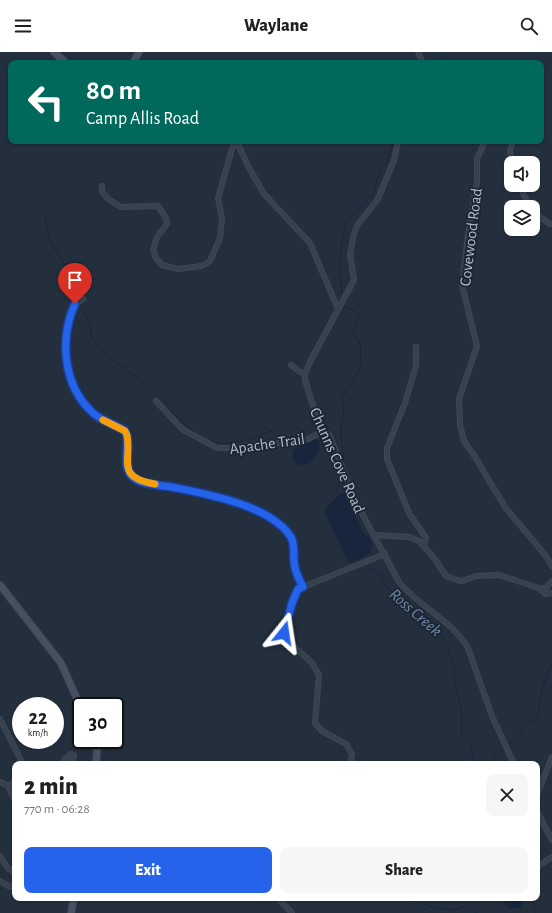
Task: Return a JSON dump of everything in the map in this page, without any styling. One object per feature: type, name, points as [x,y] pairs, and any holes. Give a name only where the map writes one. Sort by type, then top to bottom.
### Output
[{"type":"main road","points":[[54,52],[63,60]]},
{"type":"main road","points":[[0,585],[61,663],[76,697]]},
{"type":"main road","points":[[96,761],[97,749]]},
{"type":"main road","points":[[71,913],[73,901]]},
{"type":"street","points":[[102,186],[102,191],[107,198],[121,207],[155,206],[161,208],[167,224],[157,237],[153,250],[156,258],[162,265],[178,269],[205,265],[212,258],[220,238],[222,219],[218,198],[232,149],[234,145],[238,144],[251,172],[264,194],[310,243],[338,309]]},
{"type":"street","points":[[291,365],[300,372],[305,373],[354,280],[350,254],[354,234],[358,224],[378,199],[394,160],[397,144]]},
{"type":"street","name":"Covewood Road","points":[[484,144],[477,159],[477,182],[462,284],[477,346],[460,398],[460,425],[464,441],[476,457],[505,507],[546,556],[552,566]]},
{"type":"street","points":[[510,156],[512,144]]},
{"type":"street","points":[[540,217],[550,224]]},
{"type":"street","points":[[84,299],[78,301],[73,307],[66,338],[66,354],[71,380],[82,401],[92,412],[100,418],[125,431],[128,438],[127,466],[131,475],[146,483],[177,488],[234,502],[269,517],[291,538],[294,567],[303,587]]},
{"type":"street","points":[[416,346],[416,366],[405,403],[387,448],[387,459],[409,513],[426,538],[424,545]]},
{"type":"street","name":"Chunns Cove Road","points":[[305,373],[307,387],[317,422],[322,432],[329,434],[350,490],[374,535],[404,588],[449,625],[464,642],[471,654],[492,716],[513,761]]},
{"type":"street","name":"Apache Trail","points":[[156,401],[182,430],[217,448],[230,448],[265,443],[287,443],[308,438],[322,432]]},
{"type":"street","points":[[374,535],[409,537],[419,541],[424,545],[446,576],[457,580],[462,581],[476,576],[499,575],[539,588],[546,588],[552,581]]},
{"type":"street","points":[[351,761],[352,754],[346,744],[322,731],[315,723],[319,675],[312,663],[290,643],[284,633],[292,603],[298,589],[385,554]]},
{"type":"street","points":[[539,588],[545,594],[552,593]]},
{"type":"street","points":[[0,719],[21,761]]},
{"type":"street","points":[[64,761],[71,754],[74,755],[73,761]]},
{"type":"street","points":[[540,787],[552,757]]},
{"type":"street","points":[[0,782],[8,786],[12,795]]},
{"type":"street","points":[[8,786],[12,783]]},
{"type":"street","points":[[540,817],[552,840]]},
{"type":"street","points":[[0,856],[7,867],[12,871]]},
{"type":"street","points":[[540,865],[552,857]]},
{"type":"street","points":[[0,881],[12,887]]},
{"type":"street","points":[[281,901],[292,913]]},
{"type":"water","points":[[316,439],[319,440],[319,450],[311,462],[302,465],[297,464],[293,460],[292,451],[304,442]]},
{"type":"water","points":[[341,493],[345,494],[365,535],[370,538],[373,547],[369,554],[351,563],[347,560],[325,513],[325,509]]},
{"type":"water","points":[[505,901],[522,901],[521,907],[510,909],[505,905]]},
{"type":"waterway","points":[[444,60],[449,52]]},
{"type":"waterway","points":[[342,295],[339,263],[344,229],[347,220],[373,194],[380,169],[386,165],[393,144]]},
{"type":"waterway","points":[[45,215],[50,240],[79,291]]},
{"type":"waterway","points":[[343,464],[341,426],[344,408],[342,398],[361,365],[360,344],[353,333],[355,323],[359,317],[355,311],[344,306]]},
{"type":"waterway","points":[[84,311],[91,328],[91,338],[101,351],[156,393],[165,401],[176,416],[201,437],[222,443],[232,443],[271,431],[279,438],[289,441]]},
{"type":"waterway","points":[[319,440],[328,442],[337,465],[340,475],[337,489],[338,495]]},
{"type":"waterway","name":"Ross Creek","points":[[370,565],[372,569],[382,574],[383,584],[391,590],[400,602],[419,617],[423,616],[430,621],[429,628],[432,630],[440,629],[441,636],[447,644]]},
{"type":"waterway","name":"Ross Creek","points":[[448,648],[455,668],[453,671]]},
{"type":"waterway","points":[[508,744],[521,734],[525,726],[538,717],[542,690],[552,662]]},
{"type":"waterway","name":"Ross Creek","points":[[454,676],[462,714],[462,736],[470,745],[473,761]]},
{"type":"waterway","points":[[492,761],[502,748]]},
{"type":"waterway","points":[[540,854],[551,845]]},
{"type":"waterway","points":[[414,901],[435,908],[455,910],[463,907],[477,913]]},
{"type":"waterway","name":"Ross Creek","points":[[533,901],[535,913]]},
{"type":"slow traffic","points":[[103,420],[125,431],[128,438],[127,466],[131,475],[146,483],[155,484]]},
{"type":"route","points":[[75,304],[70,316],[65,346],[68,371],[75,390],[92,412],[110,424],[125,431],[128,438],[127,466],[131,475],[146,483],[177,488],[240,504],[269,517],[291,538],[293,543],[294,567],[303,587],[298,589],[292,603],[284,633]]}]
